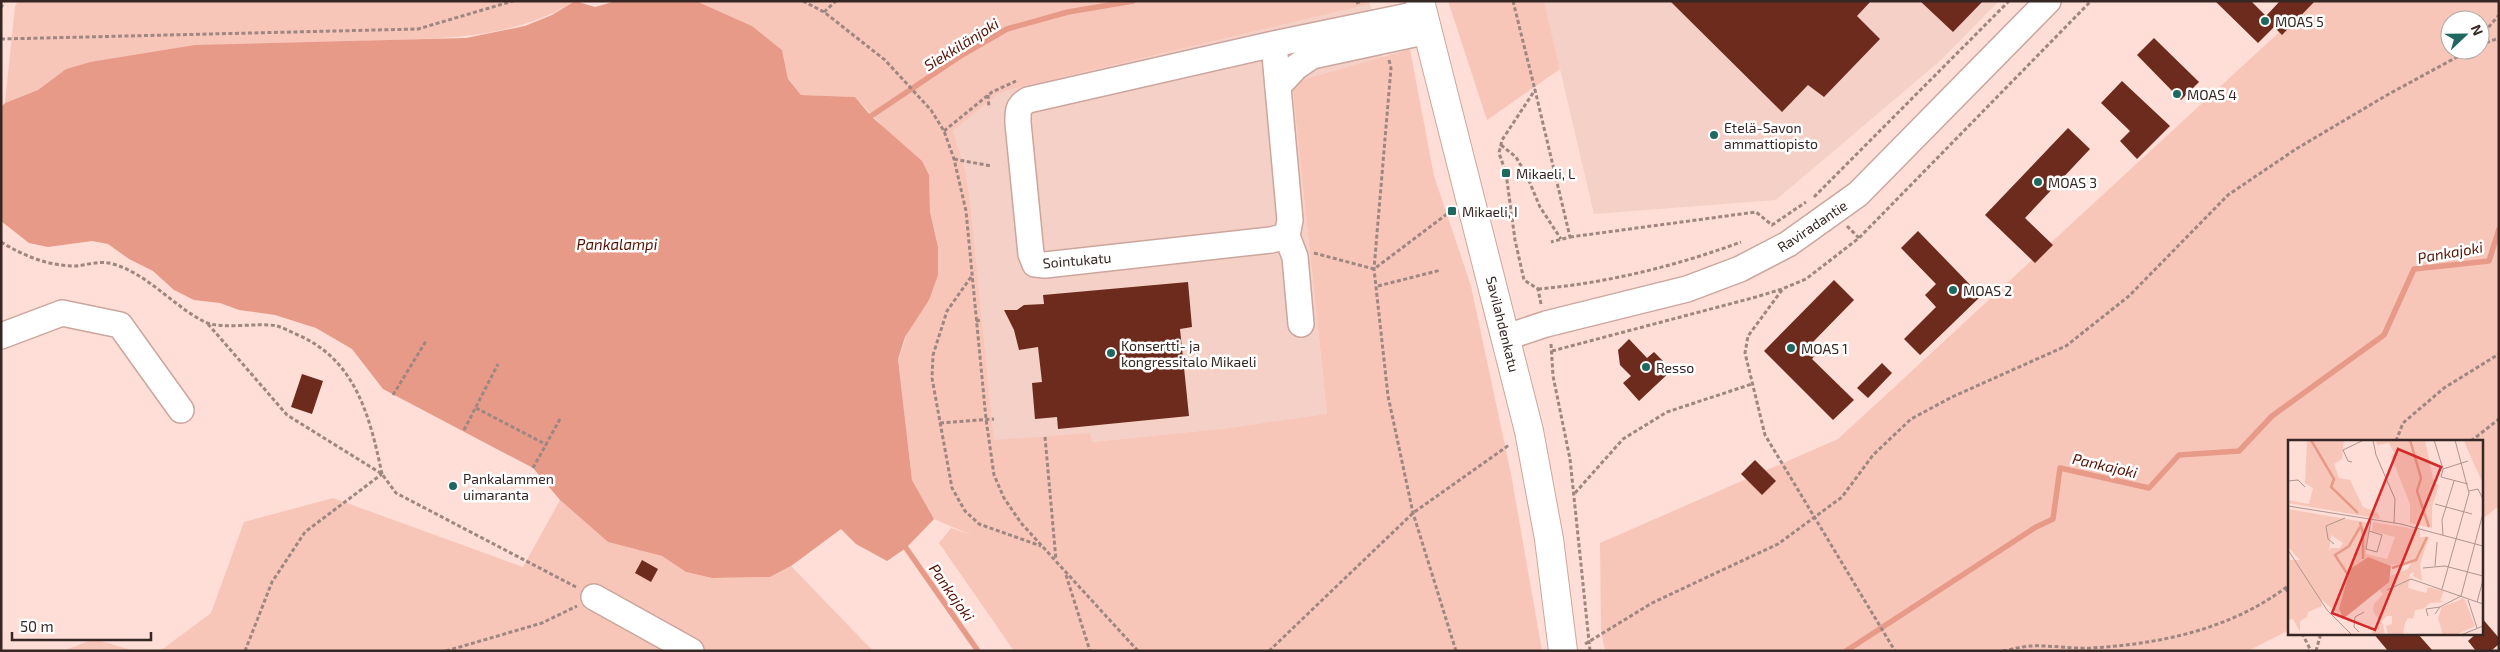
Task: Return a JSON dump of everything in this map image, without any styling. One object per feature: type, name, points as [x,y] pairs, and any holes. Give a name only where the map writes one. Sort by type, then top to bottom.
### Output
[{"type":"main road","name":"Savilahdenkatu","points":[[1424,15],[1507,337],[1529,431],[1549,538],[1573,648]]},
{"type":"street","name":"Raviradantie","points":[[1507,337],[1546,324],[1687,289],[1740,269],[1788,244],[1858,194],[2048,1]]},
{"type":"street","points":[[1278,86],[1296,67],[1312,56],[1386,40],[1424,15]]},
{"type":"street","name":"Sointukatu","points":[[1287,236],[1279,239],[1247,243],[1045,265],[1035,264],[1031,254],[1018,110],[1021,104],[1028,100],[1274,44],[1424,15]]},
{"type":"street","points":[[1274,44],[1290,220],[1287,236],[1294,258],[1301,324]]},
{"type":"street","points":[[1,336],[62,313],[120,325],[181,410]]},
{"type":"street","points":[[594,597],[692,651]]},
{"type":"path","points":[[1,8],[4,1]]},
{"type":"path","points":[[1,40],[418,30],[512,1]]},
{"type":"path","points":[[803,1],[824,12],[885,60],[931,110],[944,131],[954,159],[966,211],[986,419],[994,475],[1004,498],[1021,523],[1138,651]]},
{"type":"path","points":[[824,12],[836,1]]},
{"type":"path","points":[[1513,1],[1535,90]]},
{"type":"path","points":[[1764,231],[1815,196],[2009,1]]},
{"type":"path","points":[[2490,25],[2499,15]]},
{"type":"path","points":[[1386,40],[1391,68],[1374,269],[1378,286],[1388,396],[1413,513],[1456,651]]},
{"type":"path","points":[[1573,648],[1652,604],[1778,544],[1842,496],[1873,455],[1911,419],[1952,396],[2066,346],[2129,296],[2228,195],[2296,149],[2386,95],[2451,60]]},
{"type":"path","points":[[988,95],[989,108]]},
{"type":"path","points":[[1501,145],[1516,156],[1540,207],[1561,239]]},
{"type":"path","points":[[954,159],[991,166]]},
{"type":"path","points":[[1374,269],[1452,210]]},
{"type":"path","points":[[1570,236],[1756,212],[1772,225]]},
{"type":"path","points":[[1538,289],[1574,286],[1692,260],[1747,240]]},
{"type":"path","points":[[1,242],[46,263],[76,266],[103,262],[114,264],[146,280],[176,306],[208,324],[287,415],[382,474],[396,493],[594,597]]},
{"type":"path","points":[[1310,252],[1374,269]]},
{"type":"path","points":[[1378,286],[1441,270]]},
{"type":"path","points":[[971,277],[947,311],[933,355],[932,378],[952,488],[965,511],[979,524],[1042,546]]},
{"type":"path","points":[[1782,289],[1748,336],[1745,353],[1765,435],[1895,651]]},
{"type":"path","points":[[976,320],[982,320]]},
{"type":"path","points":[[208,324],[277,326],[311,341],[343,367],[361,397],[375,440],[382,474]]},
{"type":"path","points":[[393,395],[426,341]]},
{"type":"path","points":[[2396,440],[2404,423],[2444,388],[2499,354]]},
{"type":"path","points":[[464,430],[498,364]]},
{"type":"path","points":[[1575,494],[1622,439],[1667,412],[1752,384]]},
{"type":"path","points":[[476,408],[547,445]]},
{"type":"path","points":[[940,423],[994,418]]},
{"type":"path","points":[[2472,440],[2499,419]]},
{"type":"path","points":[[533,468],[560,420]]},
{"type":"path","points":[[1269,651],[1413,513],[1529,431]]},
{"type":"path","points":[[1045,437],[1056,562]]},
{"type":"path","points":[[245,651],[272,582],[305,532],[382,474]]},
{"type":"path","points":[[1065,572],[1090,651]]},
{"type":"path","points":[[2003,651],[2031,646],[2090,648],[2139,643],[2199,632],[2268,601],[2287,586]]},
{"type":"path","points":[[446,651],[542,623],[594,597]]},
{"type":"path","points":[[2302,634],[2311,651]]},
{"type":"path","points":[[2316,651],[2321,634]]},
{"type":"shaded area","points":[[18,1],[575,1],[548,15],[520,25],[464,36],[218,50],[90,62],[66,69],[38,90],[5,103],[15,6]]},
{"type":"shaded area","points":[[696,1],[1369,1],[1370,4],[1013,89],[998,94],[953,131],[966,172],[971,209],[994,440],[1090,433],[1092,442],[1229,428],[1327,414],[1292,83],[1410,49],[1434,176],[1471,286],[1511,474],[1542,651],[1014,651],[939,543],[951,528],[971,535],[934,519],[912,480],[898,359],[908,331],[929,300],[938,247],[930,212],[929,175],[855,97],[801,95],[788,79],[782,50],[752,26]]},
{"type":"shaded area","points":[[1448,1],[1544,1],[1560,69],[1487,120]]},
{"type":"shaded area","name":"Etelä-Savon ammattiopisto","points":[[1544,1],[1999,1],[1941,60],[1776,200],[1594,214]]},
{"type":"shaded area","points":[[2313,1],[2499,1],[2499,506],[2482,519],[2482,440],[2288,440],[2288,631],[2248,651],[1605,651],[1601,630],[1600,543],[1838,439]]},
{"type":"shaded area","points":[[1370,4],[1383,57],[1292,83],[1327,415],[1229,428],[1091,442],[1090,433],[994,441],[971,209],[966,172],[953,131],[998,94],[1013,89]]},
{"type":"shaded area","points":[[333,498],[523,567],[560,500],[608,542],[662,556],[686,572],[712,578],[770,577],[791,566],[873,651],[160,651],[211,613],[244,522]]},
{"type":"shaded area","points":[[94,639],[135,651],[63,651]]},
{"type":"water","name":"Pankalampi","points":[[575,1],[595,7],[616,1],[696,1],[752,26],[782,50],[788,79],[801,95],[855,97],[871,116],[922,161],[929,175],[930,212],[938,247],[938,275],[929,300],[905,337],[898,359],[912,480],[934,519],[906,548],[887,561],[856,544],[841,529],[791,566],[770,577],[712,578],[686,572],[662,556],[608,542],[560,500],[533,468],[383,389],[352,349],[316,328],[275,315],[239,310],[220,303],[194,300],[174,290],[153,271],[129,259],[108,244],[92,241],[48,247],[29,243],[1,221],[1,107],[5,103],[38,90],[66,69],[90,62],[195,45],[466,38],[525,26],[552,15]]},
{"type":"building","points":[[1670,1],[1871,1],[1857,16],[1880,39],[1824,97],[1808,85],[1782,112]]},
{"type":"building","points":[[1920,1],[1983,1],[1953,32]]},
{"type":"building","name":"MOAS 5","points":[[2215,1],[2251,1],[2266,16],[2280,1],[2315,1],[2282,35],[2274,27],[2258,43]]},
{"type":"building","points":[[2154,38],[2199,82],[2181,100],[2137,55]]},
{"type":"building","points":[[2122,81],[2170,126],[2137,159],[2120,141],[2130,131],[2101,103]]},
{"type":"building","name":"MOAS 3","points":[[2068,128],[2090,149],[2025,218],[2053,245],[2035,263],[1985,215]]},
{"type":"building","name":"MOAS 2","points":[[1918,231],[1981,296],[1920,355],[1904,339],[1936,307],[1925,295],[1936,284],[1901,248]]},
{"type":"building","name":"MOAS 1","points":[[1834,280],[1854,300],[1811,344],[1818,352],[1812,359],[1854,400],[1833,420],[1764,351]]},
{"type":"building","name":"Konsertti- ja kongressitalo Mikaeli","points":[[1188,282],[1192,327],[1180,329],[1189,416],[1058,429],[1057,417],[1035,419],[1032,383],[1042,382],[1038,347],[1019,350],[1014,330],[1004,310],[1017,310],[1024,305],[1044,304],[1043,295]]},
{"type":"building","name":"Resso","points":[[1629,339],[1647,358],[1654,352],[1672,370],[1639,401],[1623,383],[1631,376],[1620,365],[1618,350]]},
{"type":"building","points":[[1882,363],[1892,373],[1868,398],[1857,388]]},
{"type":"building","points":[[302,374],[323,381],[312,414],[291,407]]},
{"type":"building","points":[[1755,460],[1776,481],[1762,495],[1741,474]]},
{"type":"building","points":[[642,560],[658,569],[651,582],[635,573]]},
{"type":"building","points":[[2482,618],[2499,638],[2499,644],[2491,651],[2476,651],[2468,641],[2476,634],[2482,634]]},
{"type":"building","points":[[2374,634],[2418,634],[2433,651],[2388,651]]},
{"type":"waterway","name":"Siekkilänjoki","points":[[871,116],[962,55],[1007,29],[1068,12],[1133,1]]},
{"type":"waterway","name":"Pankajoki","points":[[1846,651],[2036,527],[2053,519],[2060,468],[2149,488],[2179,455],[2239,451],[2272,416],[2384,335],[2414,269],[2489,261],[2499,229]]},
{"type":"waterway","name":"Pankajoki","points":[[906,548],[978,651]]},
{"type":"place","name":"MOAS 5","points":[[2265,21]]},
{"type":"place","name":"MOAS 4","points":[[2177,94]]},
{"type":"place","name":"Etelä-Savon ammattiopisto","points":[[1714,135]]},
{"type":"place","name":"Mikaeli, L","points":[[1506,173]]},
{"type":"place","name":"MOAS 3","points":[[2038,182]]},
{"type":"place","name":"Mikaeli, I","points":[[1452,211]]},
{"type":"place","name":"MOAS 2","points":[[1953,290]]},
{"type":"place","name":"MOAS 1","points":[[1791,348]]},
{"type":"place","name":"Konsertti- ja kongressitalo Mikaeli","points":[[1111,353]]},
{"type":"place","name":"Resso","points":[[1646,367]]},
{"type":"place","name":"Pankalammen uimaranta","points":[[453,486]]}]
